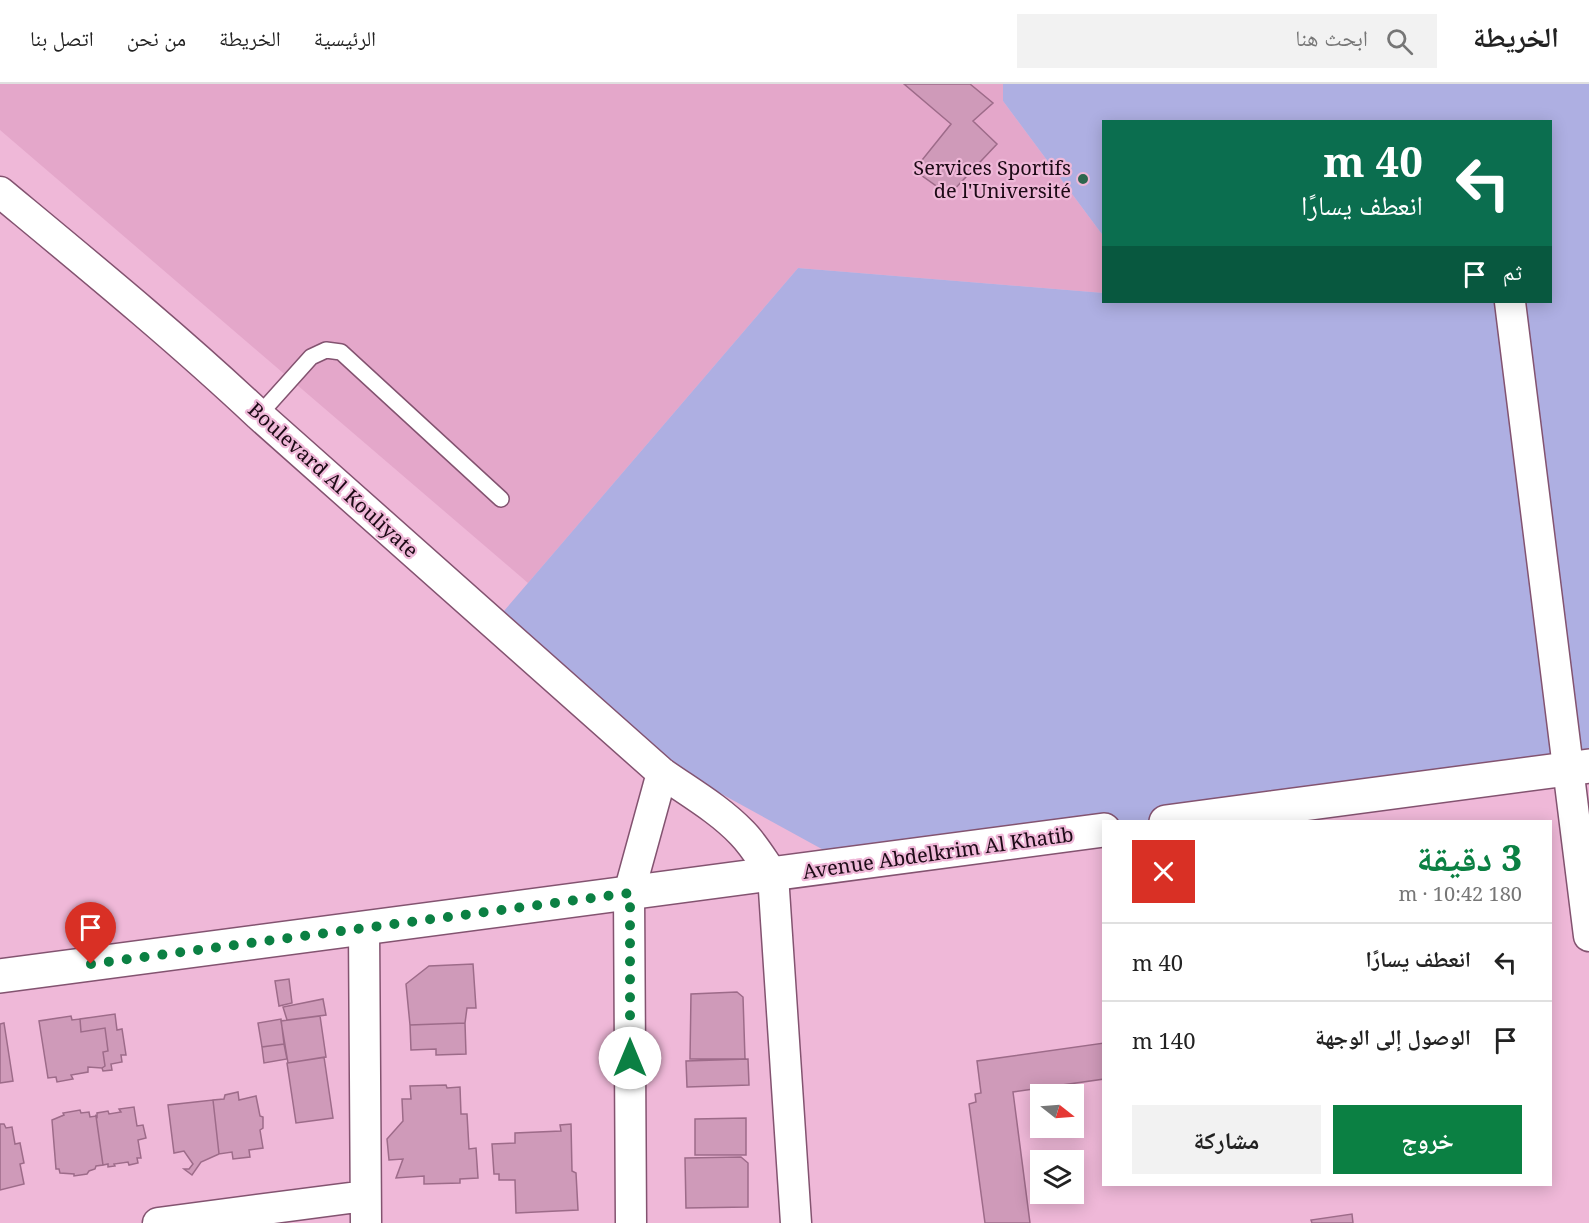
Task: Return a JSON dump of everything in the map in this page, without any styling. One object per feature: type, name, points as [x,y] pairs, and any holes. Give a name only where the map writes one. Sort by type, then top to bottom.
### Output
[{"type":"street","name":"Boulevard Al Kouliyate","points":[[0,192],[202,361],[259,415],[662,773],[716,811],[743,834],[773,875]]},
{"type":"street","points":[[1510,303],[1578,768],[1589,936]]},
{"type":"street","points":[[1182,820],[1578,768]]},
{"type":"street","points":[[631,1223],[630,893],[662,773]]},
{"type":"street","name":"Avenue Abdelkrim Al Khatib","points":[[0,976],[1102,830]]},
{"type":"street","points":[[773,875],[796,1223]]},
{"type":"street","points":[[158,1223],[365,1209],[364,928]]},
{"type":"lane","points":[[259,415],[311,357],[326,350],[341,352],[501,499]]},
{"type":"shaded area","points":[[0,84],[1003,84],[1003,101],[1102,234],[1102,293],[798,268],[528,583],[0,130]]},
{"type":"shaded area","points":[[1003,84],[1589,84],[1589,771],[1176,820],[1102,820],[1102,822],[840,859],[643,751],[498,618],[798,268],[1102,293],[1102,303],[1552,303],[1552,120],[1102,120],[1102,234],[1003,101]]},
{"type":"building","points":[[904,84],[970,84],[993,103],[973,121],[997,144],[949,195],[914,170],[951,124]]},
{"type":"building","points":[[473,964],[476,1008],[467,1008],[465,1023],[410,1025],[406,984],[429,966]]},
{"type":"building","points":[[289,979],[292,1003],[279,1006],[275,981]]},
{"type":"building","points":[[737,992],[743,997],[745,1059],[690,1059],[691,994]]},
{"type":"building","points":[[323,999],[326,1015],[287,1020],[283,1007]]},
{"type":"building","points":[[115,1014],[117,1030],[122,1029],[126,1055],[121,1055],[122,1062],[111,1064],[112,1070],[103,1071],[102,1068],[105,1066],[103,1052],[108,1051],[105,1028],[81,1032],[80,1019]]},
{"type":"building","points":[[71,1016],[72,1020],[80,1019],[81,1032],[105,1028],[108,1051],[103,1052],[105,1066],[102,1068],[88,1067],[88,1072],[71,1075],[73,1079],[57,1082],[56,1077],[48,1078],[39,1021]]},
{"type":"building","points":[[320,1016],[326,1057],[288,1063],[281,1021]]},
{"type":"building","points":[[281,1019],[284,1044],[262,1047],[258,1023]]},
{"type":"building","points":[[4,1023],[13,1081],[0,1083],[0,1024]]},
{"type":"building","points":[[465,1023],[466,1054],[436,1055],[436,1049],[411,1050],[410,1025]]},
{"type":"building","points":[[1102,1043],[1102,1079],[1069,1084],[1030,1084],[1030,1090],[1013,1092],[1030,1223],[985,1223],[969,1104],[976,1102],[975,1094],[981,1093],[977,1061]]},
{"type":"building","points":[[284,1044],[287,1059],[264,1063],[262,1047]]},
{"type":"building","points":[[324,1057],[333,1118],[296,1123],[287,1063]]},
{"type":"building","points":[[748,1059],[749,1085],[687,1087],[686,1061]]},
{"type":"building","points":[[446,1085],[447,1088],[460,1087],[461,1114],[467,1114],[469,1149],[476,1148],[478,1178],[460,1179],[460,1183],[424,1184],[424,1176],[396,1178],[403,1159],[389,1160],[387,1139],[403,1121],[402,1099],[411,1099],[410,1086]]},
{"type":"building","points":[[238,1092],[239,1100],[256,1096],[260,1116],[263,1117],[263,1128],[260,1130],[263,1148],[249,1150],[250,1157],[233,1159],[232,1152],[219,1154],[213,1100],[224,1099],[225,1095]]},
{"type":"building","points":[[213,1100],[219,1154],[201,1162],[192,1175],[184,1169],[189,1169],[193,1164],[184,1151],[174,1153],[168,1105]]},
{"type":"building","points":[[134,1107],[137,1126],[143,1125],[146,1138],[138,1140],[141,1158],[137,1158],[138,1163],[129,1165],[128,1162],[108,1167],[108,1164],[103,1165],[97,1113],[108,1111],[109,1114],[121,1112],[119,1109]]},
{"type":"building","points":[[80,1110],[81,1113],[89,1112],[90,1117],[96,1116],[103,1165],[96,1166],[87,1174],[74,1176],[74,1174],[60,1173],[59,1169],[56,1169],[52,1120],[64,1115],[63,1113]]},
{"type":"building","points":[[746,1118],[746,1155],[695,1155],[695,1119]]},
{"type":"building","points":[[0,1124],[4,1124],[6,1128],[12,1127],[15,1144],[20,1143],[24,1163],[20,1164],[24,1184],[0,1190]]},
{"type":"building","points":[[571,1124],[572,1171],[576,1173],[578,1210],[516,1213],[515,1180],[499,1180],[499,1174],[494,1174],[492,1144],[515,1143],[515,1133],[561,1131],[560,1125]]},
{"type":"building","points":[[741,1157],[748,1163],[748,1207],[686,1208],[685,1158]]},
{"type":"building","points":[[1352,1214],[1353,1223],[1312,1223],[1311,1220]]},
{"type":"place","name":"Services Sportifs de l'Université","points":[[1083,179]]},
{"type":"route","points":[[91,964],[630,893],[630,1058]]}]
